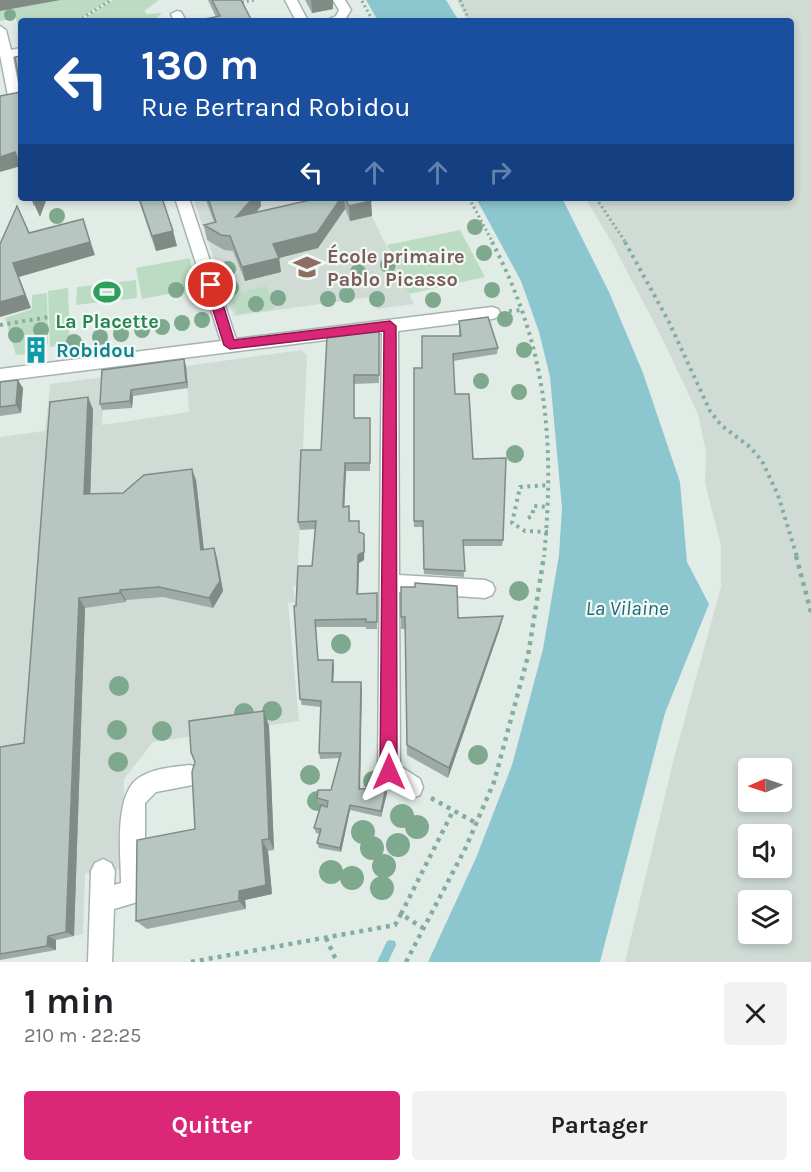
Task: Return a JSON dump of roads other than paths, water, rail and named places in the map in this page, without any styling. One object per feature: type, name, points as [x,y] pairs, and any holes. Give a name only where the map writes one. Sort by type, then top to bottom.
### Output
[{"type":"street","points":[[291,0],[300,18]]},
{"type":"street","points":[[339,0],[345,10],[341,18]]},
{"type":"street","points":[[0,30],[18,100],[0,104]]},
{"type":"street","points":[[6,55],[18,53]]},
{"type":"street","points":[[183,201],[230,345]]},
{"type":"street","points":[[1,371],[492,313]]},
{"type":"street","points":[[390,326],[389,772],[412,787]]},
{"type":"street","points":[[389,583],[485,589]]},
{"type":"street","points":[[102,899],[133,893],[133,807],[137,794],[148,783],[190,776]]},
{"type":"street","points":[[100,962],[103,871]]},
{"type":"water","points":[[366,0],[446,0],[457,18],[376,18]]},
{"type":"water","name":"La Vilaine","points":[[478,201],[564,201],[609,292],[643,373],[680,482],[687,562],[709,604],[665,713],[600,962],[428,962],[476,858],[512,765],[543,649],[559,555],[562,508],[550,377],[539,332],[521,281]]},
{"type":"waterway","points":[[382,962],[391,945]]},
{"type":"place","name":"École primaire Pablo Picasso","points":[[307,267]]},
{"type":"place","name":"La Placette","points":[[107,292]]},
{"type":"place","name":"Robidou","points":[[36,350]]}]
